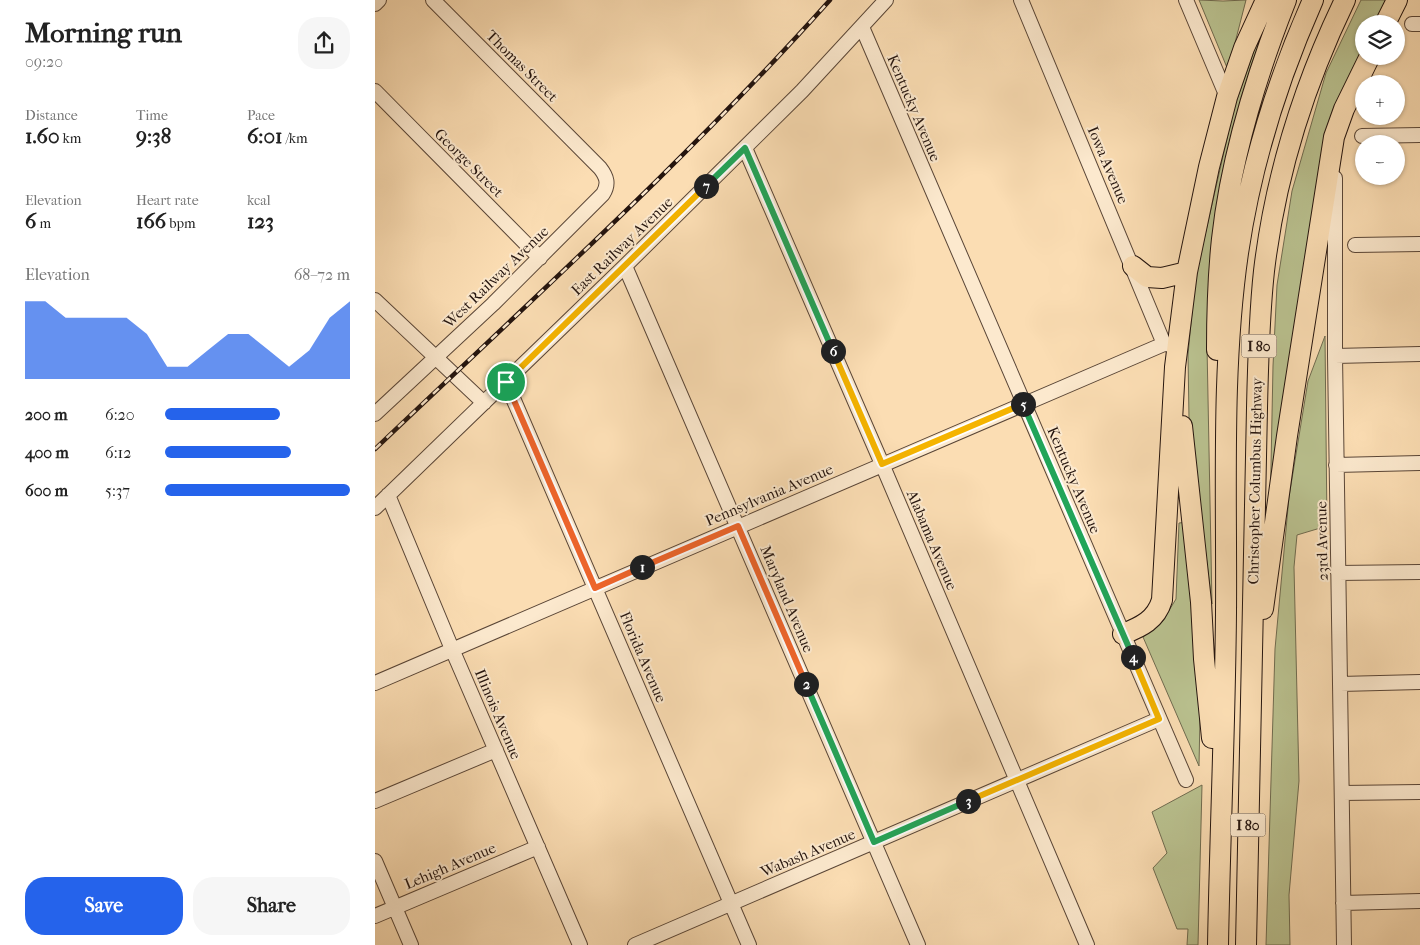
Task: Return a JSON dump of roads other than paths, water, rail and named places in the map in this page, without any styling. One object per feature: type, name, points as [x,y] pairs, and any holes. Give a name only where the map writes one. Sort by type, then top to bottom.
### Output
[{"type":"highway","points":[[1235,75],[1241,36],[1251,0]]},
{"type":"highway","points":[[1220,816],[1204,659],[1201,602],[1171,344],[1209,167],[1227,98],[1244,48],[1266,0]]},
{"type":"highway","points":[[1225,643],[1216,610],[1217,301],[1222,238],[1240,142],[1257,84],[1287,0]]},
{"type":"highway","name":"Christopher Columbus Highway","points":[[1217,945],[1225,643],[1229,353],[1238,252],[1250,187],[1267,122],[1289,59],[1313,0]]},
{"type":"highway","name":"Christopher Columbus Highway","points":[[1246,945],[1257,399],[1259,336],[1265,270],[1275,209],[1290,144],[1311,80],[1345,0]]},
{"type":"highway","points":[[1390,15],[1397,0]]},
{"type":"highway","points":[[1391,15],[1402,0]]},
{"type":"highway","points":[[1251,705],[1283,464],[1334,137],[1344,109],[1365,65]]},
{"type":"highway","points":[[1133,266],[1147,277],[1162,278],[1187,272]]},
{"type":"highway","points":[[1123,634],[1145,624],[1156,614],[1163,600],[1175,367]]},
{"type":"street","points":[[375,4],[379,0]]},
{"type":"street","name":"Thomas Street","points":[[433,0],[587,156]]},
{"type":"street","name":"East Railway Avenue","points":[[375,508],[745,148],[802,91],[886,0]]},
{"type":"street","name":"Iowa Avenue","points":[[1021,0],[1133,266],[1171,344]]},
{"type":"street","points":[[1185,0],[1227,98]]},
{"type":"street","name":"Kentucky Avenue","points":[[862,27],[1186,780]]},
{"type":"street","name":"George Street","points":[[375,90],[540,258]]},
{"type":"street","points":[[1405,135],[1420,135]]},
{"type":"street","name":"23rd Avenue","points":[[1334,137],[1335,356],[1344,945]]},
{"type":"street","name":"Alabama Avenue","points":[[745,148],[1087,945]]},
{"type":"street","name":"West Railway Avenue","points":[[375,414],[493,304],[603,194],[607,185],[605,175],[587,156]]},
{"type":"street","points":[[1355,245],[1420,244]]},
{"type":"street","name":"Maryland Avenue","points":[[625,266],[918,945]]},
{"type":"street","points":[[375,300],[484,403]]},
{"type":"street","name":"Pennsylvania Avenue","points":[[375,682],[882,464],[1171,344]]},
{"type":"street","points":[[1335,356],[1420,354]]},
{"type":"street","name":"Florida Avenue","points":[[506,382],[749,945]]},
{"type":"street","points":[[1337,465],[1420,464]]},
{"type":"street","name":"Illinois Avenue","points":[[388,495],[452,649],[580,945]]},
{"type":"street","points":[[1338,573],[1420,572]]},
{"type":"street","points":[[1340,684],[1420,682]]},
{"type":"street","name":"Wabash Avenue","points":[[635,945],[1159,719]]},
{"type":"street","points":[[375,801],[496,750]]},
{"type":"street","points":[[1342,793],[1420,792]]},
{"type":"street","name":"Lehigh Avenue","points":[[375,916],[538,848]]},
{"type":"street","points":[[375,861],[411,945]]},
{"type":"street","points":[[1343,903],[1420,901]]},
{"type":"railway","points":[[375,449],[607,229],[721,117],[830,0]]}]
